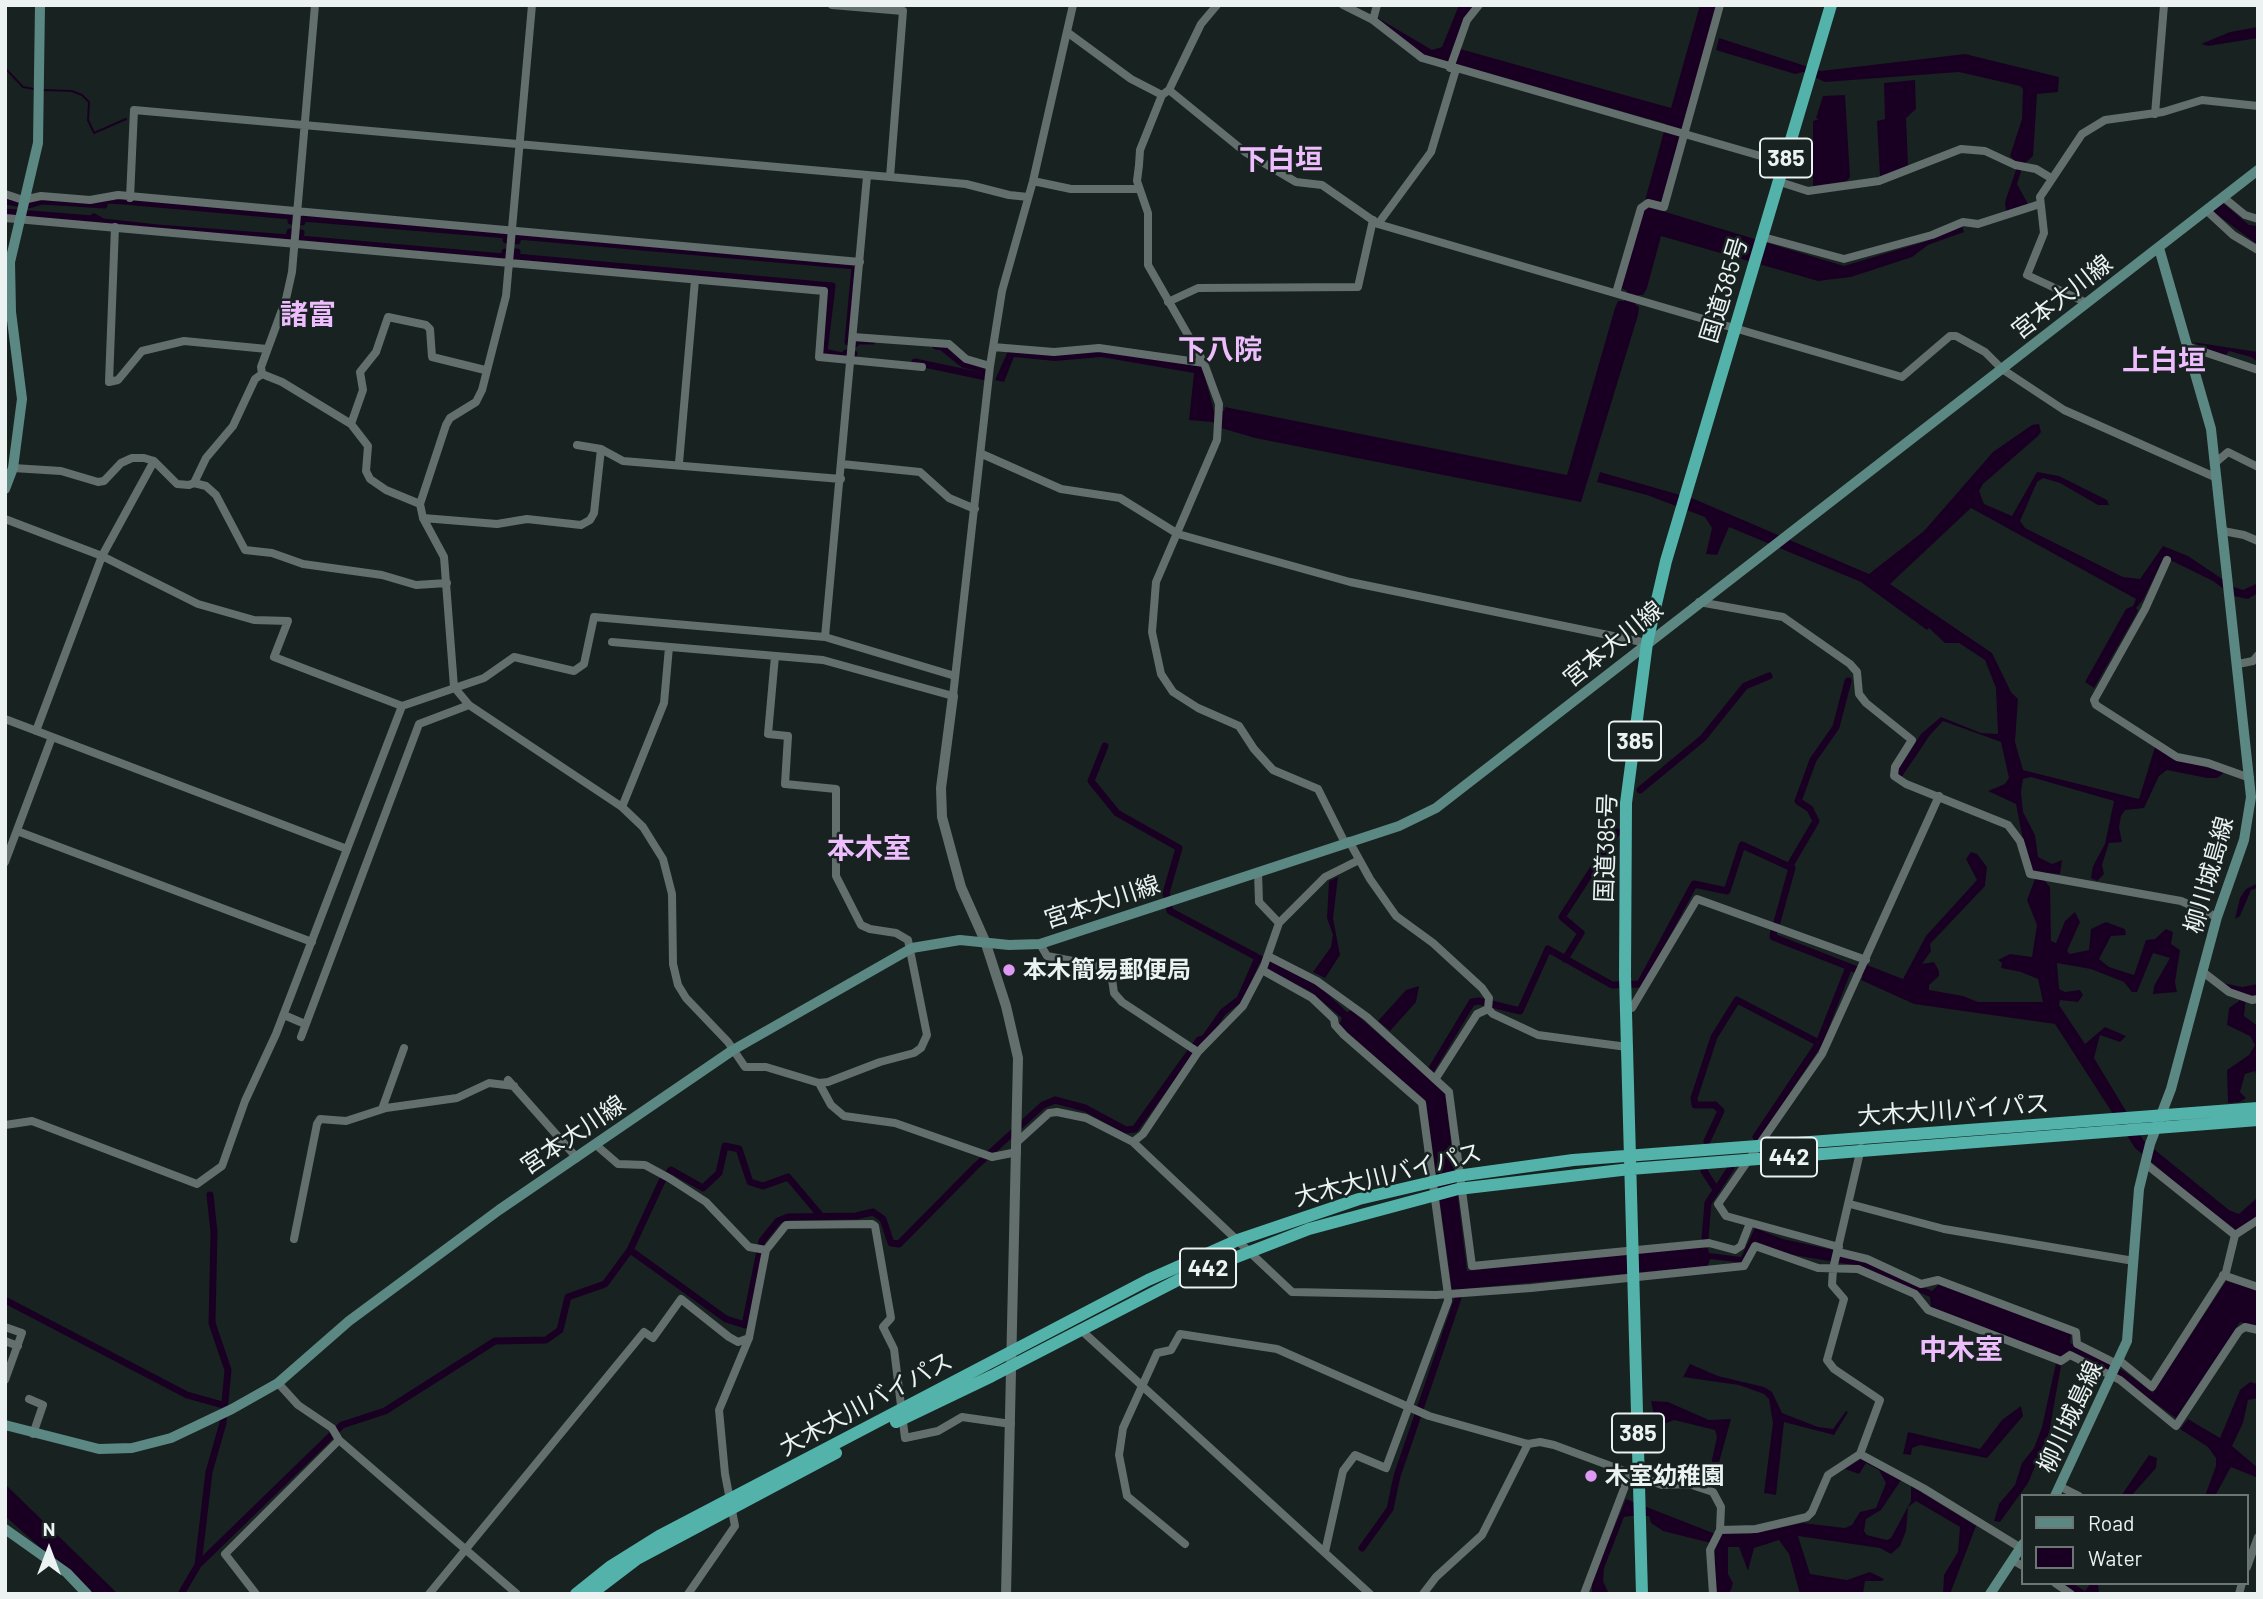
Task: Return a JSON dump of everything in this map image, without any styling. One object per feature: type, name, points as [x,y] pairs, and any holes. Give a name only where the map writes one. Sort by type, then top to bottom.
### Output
[{"type":"highway","name":"国道385号","points":[[1642,1594],[1635,1476],[1633,1249],[1625,976],[1626,803],[1647,643],[1680,510],[1831,5]]},
{"type":"highway","name":"大木大川バイパス","points":[[1629,1163],[1750,1160],[2139,1131],[2229,1116],[2258,1108]]},
{"type":"highway","name":"大木大川バイパス","points":[[991,1370],[1013,1350],[1148,1280],[1238,1240],[1359,1199],[1459,1182],[1761,1145],[2162,1114],[2229,1116],[2258,1120]]},
{"type":"highway","name":"大木大川バイパス","points":[[576,1594],[636,1550],[961,1384],[991,1370],[1013,1365],[1180,1279],[1250,1250],[1435,1187]]},
{"type":"highway","name":"大木大川バイパス","points":[[592,1594],[637,1559],[732,1503]]},
{"type":"main road","points":[[6,484],[13,468],[22,400],[11,312],[10,262],[22,201],[38,143],[41,115],[40,5]]},
{"type":"main road","points":[[2160,248],[2258,170]]},
{"type":"main road","name":"宮本大川線","points":[[5,1425],[99,1449],[132,1448],[171,1438],[232,1409],[278,1382],[368,1307],[733,1050],[912,947],[939,941],[1040,944],[1399,826],[1436,808],[2160,248]]},
{"type":"main road","name":"柳川城島線","points":[[2058,1491],[2129,1333],[2139,1189],[2217,917],[2244,840],[2251,797],[2211,429],[2160,248]]},
{"type":"main road","points":[[5,1529],[67,1573],[87,1594]]},
{"type":"main road","points":[[1990,1594],[2022,1546]]},
{"type":"street","points":[[194,483],[206,458],[233,426],[256,379],[262,373],[267,349],[286,299],[295,242],[315,5]]},
{"type":"street","points":[[532,5],[506,296],[476,402],[450,418],[446,425],[420,504],[423,519],[444,557],[454,687],[465,701],[622,807],[643,827],[664,863],[675,906],[673,964],[678,985],[745,1067],[766,1067],[819,1083],[914,1053],[926,1042],[912,947],[904,935],[870,929],[855,917],[836,876],[836,789],[785,784],[788,736],[768,733],[775,656]]},
{"type":"street","points":[[832,5],[903,11],[890,177]]},
{"type":"street","points":[[1006,1594],[1013,1398],[1017,1045],[985,941],[961,887],[942,817],[941,788],[982,454],[990,366],[1002,291],[1033,181],[1073,5]]},
{"type":"street","points":[[1217,5],[1201,24],[1140,150],[1139,189],[1149,213],[1148,265],[1204,363],[1219,407],[1217,440],[1156,582],[1152,632],[1164,679],[1180,698],[1239,726],[1254,749],[1273,769],[1318,789],[1347,842],[1404,924],[1433,943],[1488,1003],[1538,1035],[1627,1047]]},
{"type":"street","points":[[1343,5],[1373,20],[1422,58],[1785,163]]},
{"type":"street","points":[[1373,20],[1377,5]]},
{"type":"street","points":[[1168,302],[1198,288],[1358,286],[1376,222],[1431,152],[1467,20],[1479,5]]},
{"type":"street","points":[[1618,294],[1641,208],[1648,203],[1664,208],[1720,5]]},
{"type":"street","points":[[2155,114],[2164,5]]},
{"type":"street","points":[[1067,32],[1131,79],[1166,92],[1245,152],[1275,171],[1296,183],[1322,185],[1376,222],[1902,377],[1950,336],[1956,335],[1985,352],[2002,369],[2064,410],[2217,478]]},
{"type":"street","points":[[2087,303],[2027,275],[2044,233],[2040,204],[2051,178],[2082,134],[2098,122],[2155,114],[2210,99],[2258,106]]},
{"type":"street","points":[[130,198],[134,110],[966,184],[1028,197]]},
{"type":"street","points":[[1780,182],[1808,191],[1879,181],[1961,149],[1985,151],[2015,165],[2036,169],[2051,178]]},
{"type":"street","points":[[825,637],[867,176]]},
{"type":"street","points":[[1033,181],[1071,189],[1139,189]]},
{"type":"street","points":[[5,194],[22,201],[41,196],[90,200],[118,195],[512,236],[860,262]]},
{"type":"street","points":[[2223,197],[2245,215],[2258,219]]},
{"type":"street","points":[[1763,237],[1844,259],[1932,235],[1963,222],[1978,224],[2040,204]]},
{"type":"street","points":[[2206,209],[2233,235],[2258,250]]},
{"type":"street","points":[[5,218],[510,259],[695,280],[824,290],[819,357],[922,367]]},
{"type":"street","points":[[115,227],[109,382],[118,380],[142,351],[184,341],[267,349]]},
{"type":"street","points":[[679,463],[695,280]]},
{"type":"street","points":[[351,424],[363,390],[360,372],[376,352],[390,316],[426,325],[430,329],[432,357],[485,370]]},
{"type":"street","points":[[853,339],[949,344],[966,359],[990,366]]},
{"type":"street","points":[[993,347],[1054,352],[1099,348],[1204,363]]},
{"type":"street","points":[[2189,347],[2258,370]]},
{"type":"street","points":[[262,373],[282,382],[351,424],[368,446],[366,471],[370,479],[386,490],[420,504]]},
{"type":"street","points":[[577,445],[601,449],[623,461],[679,463],[841,479]]},
{"type":"street","points":[[423,519],[497,524],[527,519],[581,525],[590,520],[594,513],[601,449]]},
{"type":"street","points":[[2215,463],[2228,452],[2258,467]]},
{"type":"street","points":[[982,454],[1061,489],[1120,498],[1178,534],[1350,582],[1647,643]]},
{"type":"street","points":[[13,468],[61,471],[98,482],[104,481],[121,463],[132,457],[154,461],[177,484],[194,483],[206,486],[216,495],[245,550],[272,553],[303,564],[382,575],[416,585],[447,583]]},
{"type":"street","points":[[36,731],[102,556],[154,461]]},
{"type":"street","points":[[842,464],[920,472],[949,498],[975,509]]},
{"type":"street","points":[[5,519],[102,556],[198,604],[254,620],[288,621],[274,657],[402,706],[484,678],[514,657],[574,671],[584,664],[594,617],[825,637],[955,676]]},
{"type":"street","points":[[2223,531],[2234,531],[2258,541]]},
{"type":"street","points":[[2167,560],[2145,609],[2094,699],[2096,705],[2178,758],[2208,763],[2250,778]]},
{"type":"street","points":[[1699,602],[1783,617],[1850,664],[1857,672],[1859,694],[1866,703],[1912,740],[1895,767],[1894,776],[2008,825],[2020,841],[2027,870],[2035,876],[2158,895],[2217,917]]},
{"type":"street","points":[[612,642],[823,660],[953,696]]},
{"type":"street","points":[[622,807],[664,703],[669,647]]},
{"type":"street","points":[[2238,664],[2253,661],[2258,656]]},
{"type":"street","points":[[5,1125],[32,1121],[197,1184],[222,1166],[245,1101],[295,1020],[419,724],[465,701]]},
{"type":"street","points":[[300,1037],[295,1020],[312,942],[402,706]]},
{"type":"street","points":[[5,719],[347,849]]},
{"type":"street","points":[[5,862],[52,737]]},
{"type":"street","points":[[1939,796],[1822,1054],[1718,1204],[1726,1216],[1867,1259],[1921,1284],[1938,1280],[2076,1332],[2077,1344],[2115,1369],[2152,1387],[2223,1275],[2235,1235],[2258,1220]]},
{"type":"street","points":[[17,831],[312,942]]},
{"type":"street","points":[[1133,1142],[1143,1134],[1194,1049],[1242,1006],[1265,963],[1279,923],[1325,877],[1359,860]]},
{"type":"street","points":[[1258,872],[1259,902],[1279,923]]},
{"type":"street","points":[[1626,1003],[1632,1008],[1697,899],[1865,962]]},
{"type":"street","points":[[1040,944],[1047,956],[1104,967],[1111,972],[1114,993],[1122,1002],[1194,1049]]},
{"type":"street","points":[[1265,963],[1317,981],[1343,1003],[1351,1005],[1436,1078],[1449,1093],[1472,1266],[1709,1243],[1735,1250],[1741,1246],[1749,1223]]},
{"type":"street","points":[[1265,963],[1312,998],[1334,1019],[1335,1025],[1344,1035],[1422,1103],[1448,1295],[1386,1468],[1355,1455],[1343,1471],[1325,1552]]},
{"type":"street","points":[[2203,972],[2229,992],[2252,1000],[2258,999]]},
{"type":"street","points":[[1436,1078],[1477,1014],[1488,1003]]},
{"type":"street","points":[[382,1109],[404,1048]]},
{"type":"street","points":[[294,1240],[317,1124],[324,1119],[346,1121],[382,1109],[457,1098],[489,1083],[511,1083],[577,1158]]},
{"type":"street","points":[[819,1083],[831,1105],[844,1115],[895,1123],[992,1157],[1017,1143],[1049,1113],[1086,1118],[1133,1142],[1292,1292],[1448,1295],[1744,1266],[1755,1246],[1818,1268],[1858,1269],[1914,1294],[1928,1310],[2061,1361],[2070,1355],[2115,1369],[2120,1380],[2176,1426],[2239,1331],[2245,1327],[2258,1330]]},
{"type":"street","points":[[1720,1530],[1756,1529],[1807,1517],[1812,1513],[1828,1475],[1860,1454],[1880,1400],[1827,1364],[1844,1299],[1832,1285],[1833,1269],[1850,1204],[1861,1152],[1861,1138]]},
{"type":"street","points":[[596,1145],[618,1164],[645,1165],[669,1178],[706,1202],[749,1247],[762,1249]]},
{"type":"street","points":[[2146,1162],[2235,1235]]},
{"type":"street","points":[[1850,1204],[1944,1229],[2134,1261]]},
{"type":"street","points":[[688,1594],[735,1526],[718,1416],[749,1338],[762,1249],[786,1225],[875,1226],[891,1318],[883,1327],[893,1343],[905,1438],[938,1431],[969,1416],[1011,1424]]},
{"type":"street","points":[[2223,1275],[2258,1287]]},
{"type":"street","points":[[429,1594],[644,1332],[653,1338],[681,1299],[729,1337],[738,1342],[749,1338]]},
{"type":"street","points":[[5,1327],[22,1333],[8,1363],[5,1380]]},
{"type":"street","points":[[1081,1330],[1370,1594]]},
{"type":"street","points":[[1185,1544],[1126,1496],[1119,1441],[1157,1353],[1171,1350],[1180,1334],[1277,1349],[1409,1408],[1528,1444],[1535,1442],[1554,1445],[1662,1485],[1689,1484],[1713,1492],[1721,1507],[1720,1530],[1710,1550],[1713,1594]]},
{"type":"street","points":[[5,1342],[18,1346]]},
{"type":"street","points":[[278,1382],[299,1405],[336,1434],[517,1594]]},
{"type":"street","points":[[29,1399],[43,1405],[33,1434]]},
{"type":"street","points":[[256,1594],[225,1554],[336,1434]]},
{"type":"street","points":[[1423,1594],[1436,1577],[1482,1535],[1528,1444]]},
{"type":"street","points":[[1860,1454],[1916,1483],[2022,1546]]},
{"type":"street","points":[[1584,1594],[1635,1476]]},
{"type":"street","points":[[2249,1562],[2258,1537]]},
{"type":"street","points":[[2012,1560],[2022,1565]]},
{"type":"water","points":[[1459,5],[1474,5],[1453,47],[1671,108],[1700,5],[1717,5],[1659,210],[1844,266],[1924,242],[1962,226],[1964,232],[1928,245],[1912,257],[1851,277],[1818,281],[1661,236],[1647,288],[1643,295],[1638,295],[1635,304],[1639,307],[1638,315],[1581,502],[1255,438],[1221,428],[1221,425],[1212,422],[1189,420],[1194,373],[1101,357],[1055,361],[1014,357],[1004,382],[995,380],[1008,351],[1101,351],[1202,366],[1214,411],[1224,411],[1225,407],[1567,475],[1615,308],[1618,301],[1624,301],[1627,291],[1621,288],[1666,124],[1422,54],[1376,20],[1378,18],[1432,50],[1442,47]]},
{"type":"water","points":[[2258,27],[2258,38],[2208,46],[2201,44],[2230,32]]},
{"type":"water","points":[[1719,38],[1821,71],[1965,54],[2059,77],[2058,92],[2037,94],[2033,156],[2023,165],[2017,184],[2028,204],[2006,211],[2005,202],[2018,164],[2010,156],[2022,119],[2023,89],[2020,86],[1959,72],[1825,82],[1803,72],[1795,74],[1716,50]]},
{"type":"water","points":[[1915,80],[1916,109],[1906,118],[1908,166],[1880,177],[1877,121],[1885,119],[1884,83]]},
{"type":"water","points":[[1845,95],[1850,177],[1847,181],[1813,186],[1813,121],[1819,119],[1816,118],[1823,96]]},
{"type":"water","points":[[2223,203],[2249,225],[2258,226],[2258,245],[2213,211]]},
{"type":"water","points":[[2192,342],[2258,352],[2258,362],[2251,357],[2229,351],[2226,355],[2220,354]]},
{"type":"water","points":[[2039,424],[2041,432],[2038,436],[1983,484],[1979,491],[1984,504],[2012,516],[2037,472],[2059,476],[2107,500],[2109,505],[2098,505],[2060,483],[2043,478],[2037,482],[2020,521],[2025,528],[2123,577],[2140,579],[2163,546],[2188,556],[2234,587],[2243,590],[2258,583],[2258,593],[2248,599],[2233,596],[2213,581],[2164,557],[2143,600],[2136,608],[2138,611],[2094,688],[2085,682],[2126,609],[2133,606],[2136,599],[1971,508],[1890,584],[1992,653],[2011,692],[2018,699],[2015,742],[2023,770],[2139,799],[2155,747],[2172,759],[2225,772],[2217,778],[2207,778],[2167,770],[2159,776],[2144,808],[2125,810],[2121,816],[2119,827],[2122,842],[2109,843],[2102,865],[2104,874],[2097,881],[2091,878],[2093,866],[2105,844],[2114,801],[2031,777],[2023,779],[2021,792],[2023,812],[2035,835],[2038,857],[2052,864],[2062,860],[2060,874],[2046,873],[2044,880],[2050,887],[2051,941],[2056,943],[2065,921],[2075,912],[2080,922],[2067,951],[2070,954],[2089,950],[2091,929],[2106,922],[2125,929],[2126,935],[2111,936],[2099,959],[2109,967],[2134,975],[2146,940],[2155,939],[2166,929],[2173,932],[2171,944],[2180,950],[2175,982],[2177,992],[2153,994],[2154,986],[2170,958],[2153,953],[2137,992],[2132,992],[2124,982],[2091,969],[2057,963],[2059,989],[2065,992],[2080,990],[2083,995],[2078,1002],[2060,1000],[2059,1005],[2085,1044],[2105,1027],[2126,1036],[2120,1042],[2100,1035],[2094,1058],[2144,1141],[2229,1210],[2239,1214],[2258,1197],[2258,1215],[2239,1230],[2233,1230],[2222,1222],[2135,1148],[2055,1024],[1914,1004],[1861,980],[1867,965],[1903,979],[1926,936],[1977,880],[1966,859],[1971,852],[1977,854],[1987,867],[1985,886],[1930,944],[1931,951],[1922,964],[1934,962],[1939,976],[1929,985],[1929,990],[1963,996],[1978,1002],[2043,1002],[2038,979],[2001,968],[2002,963],[1998,960],[2010,954],[2032,957],[2037,925],[2027,900],[2037,874],[2032,871],[2026,855],[2016,804],[1988,791],[2005,784],[2009,778],[2001,742],[1943,721],[1930,735],[1901,778],[1897,772],[1921,734],[1941,717],[1981,733],[1998,734],[1996,688],[1985,660],[1959,643],[1945,643],[1929,628],[1927,630],[1861,582],[1729,527],[1717,555],[1706,554],[1712,528],[1705,517],[1647,495],[1597,482],[1600,472],[1694,499],[1869,574],[1924,531],[1993,452],[2032,425]]},
{"type":"water","points":[[1338,877],[1333,918],[1340,955],[1325,978],[1313,972],[1331,947],[1333,935],[1327,918],[1329,881]]},
{"type":"water","points":[[2258,883],[2258,888],[2251,890],[2240,916],[2235,919],[2240,898],[2246,889]]},
{"type":"water","points":[[1269,961],[1319,986],[1347,1012],[1351,1010],[1445,1092],[1467,1271],[1699,1247],[1708,1248],[1709,1253],[1741,1257],[1755,1228],[1783,1239],[1833,1250],[1833,1254],[1864,1261],[1932,1291],[1939,1284],[2071,1334],[2070,1343],[2124,1371],[2153,1393],[2226,1281],[2258,1291],[2258,1327],[2240,1322],[2176,1418],[2118,1376],[2069,1350],[2063,1358],[1931,1307],[1930,1297],[1859,1266],[1787,1254],[1755,1241],[1744,1263],[1710,1259],[1708,1266],[1452,1290],[1426,1102],[1339,1025],[1342,1018],[1311,992],[1266,967]]},
{"type":"water","points":[[2218,982],[2242,987],[2258,984],[2258,995],[2246,997],[2244,1016],[2258,1026],[2258,1081],[2255,1071],[2245,1074],[2240,1092],[2246,1098],[2240,1102],[2228,1103],[2227,1070],[2249,1055],[2255,1045],[2250,1036],[2227,1025],[2229,1008],[2239,1001],[2240,994]]},
{"type":"water","points":[[1419,986],[1416,1002],[1390,1031],[1378,1021],[1406,990]]},
{"type":"water","points":[[2056,1363],[2061,1366],[2049,1433],[2028,1483],[2000,1522],[1994,1521],[1999,1504],[2015,1485],[2022,1463],[2034,1448],[2042,1427]]},
{"type":"water","points":[[1690,1364],[1718,1376],[1764,1387],[1772,1392],[1782,1413],[1818,1427],[1833,1429],[1846,1411],[1848,1412],[1834,1435],[1784,1422],[1776,1495],[1764,1493],[1773,1423],[1769,1399],[1764,1394],[1739,1385],[1683,1377]]},
{"type":"water","points":[[2250,1382],[2258,1384],[2258,1398],[2248,1400],[2243,1423],[2232,1446],[2258,1468],[2258,1478],[2231,1467],[2216,1494],[2206,1494],[2216,1466],[2216,1458],[2208,1447],[2180,1429],[2188,1419],[2220,1438],[2240,1390]]},
{"type":"water","points":[[1651,1401],[1668,1402],[1709,1420],[1731,1419],[1715,1477],[1711,1475],[1710,1469],[1717,1437],[1715,1430],[1674,1420],[1667,1423],[1659,1420],[1654,1415]]},
{"type":"water","points":[[2021,1406],[2023,1416],[1987,1458],[1920,1445],[1912,1448],[1911,1455],[1903,1454],[1908,1432],[1980,1449],[2002,1420]]},
{"type":"water","points":[[2149,1455],[2157,1458],[2156,1468],[2133,1494],[2122,1494]]},
{"type":"water","points":[[1861,1459],[1901,1480],[1881,1510],[1866,1519],[1864,1531],[1867,1535],[1887,1540],[1891,1538],[1911,1501],[1911,1486],[1976,1526],[1950,1594],[1943,1594],[1944,1575],[1958,1552],[1960,1527],[1916,1501],[1908,1507],[1906,1531],[1900,1546],[1891,1554],[1880,1548],[1798,1536],[1810,1574],[1847,1580],[1870,1572],[1884,1579],[1865,1581],[1863,1594],[1800,1594],[1789,1554],[1779,1540],[1754,1548],[1748,1571],[1739,1547],[1728,1547],[1728,1574],[1733,1583],[1728,1594],[1715,1594],[1715,1544],[1663,1531],[1651,1523],[1649,1516],[1631,1516],[1624,1517],[1604,1568],[1603,1581],[1609,1594],[1592,1594],[1592,1581],[1626,1499],[1713,1533],[1750,1534],[1803,1523],[1845,1528],[1852,1525],[1860,1512],[1876,1508],[1886,1483],[1879,1470],[1866,1463],[1859,1474],[1845,1469]]},
{"type":"water","points":[[5,1484],[118,1594],[92,1594],[5,1516]]},
{"type":"water","points":[[2066,1585],[2075,1585],[2085,1591],[2090,1585],[2098,1585],[2099,1594],[2077,1594]]},
{"type":"waterway","points":[[5,68],[23,87],[34,89]]},
{"type":"waterway","points":[[43,90],[72,91],[82,95],[89,102],[88,120],[94,133],[126,119]]},
{"type":"waterway","points":[[5,201],[29,205],[42,201],[104,205],[105,200],[124,201],[291,216],[291,221],[302,222],[302,218],[507,235],[506,240],[517,241],[518,236],[855,266],[848,342],[855,344],[856,341],[872,341]]},
{"type":"waterway","points":[[5,212],[94,217],[103,222],[158,228],[289,238],[290,232],[301,233],[300,239],[504,257],[505,252],[517,252],[516,257],[832,286],[824,352],[847,357],[846,353],[854,354]]},
{"type":"waterway","points":[[915,362],[986,377],[987,370],[963,364],[942,347],[936,346]]},
{"type":"waterway","points":[[1640,790],[1703,738],[1745,686],[1769,676]]},
{"type":"waterway","points":[[1789,867],[1816,821],[1810,809],[1798,801],[1813,760],[1836,727],[1848,681]]},
{"type":"waterway","points":[[1105,746],[1091,781],[1117,813],[1179,848],[1166,893],[1170,911],[1268,963]]},
{"type":"waterway","points":[[1565,959],[1581,933],[1562,917],[1617,832]]},
{"type":"waterway","points":[[1431,1070],[1472,1002],[1479,1001],[1520,1011],[1548,949],[1612,985],[1640,984],[1694,884],[1727,891],[1742,845],[1792,868],[1777,922]]},
{"type":"waterway","points":[[1774,929],[1773,937],[1865,973]]},
{"type":"waterway","points":[[630,1250],[726,1319],[745,1325],[762,1241],[778,1221],[788,1217],[856,1216],[873,1212],[883,1219],[891,1243],[899,1244],[976,1166],[1043,1105],[1055,1100],[1085,1108],[1126,1130],[1135,1129],[1199,1040],[1205,1038],[1223,1012],[1240,999],[1258,958]]},
{"type":"waterway","points":[[1756,1137],[1819,1043],[1849,967]]},
{"type":"waterway","points":[[1707,1141],[1721,1111],[1715,1105],[1695,1105],[1694,1098],[1714,1037],[1737,1000],[1819,1043]]},
{"type":"waterway","points":[[198,1565],[342,1425],[385,1411],[495,1341],[546,1340],[560,1330],[568,1297],[605,1284],[630,1250],[662,1181],[671,1170],[703,1188],[719,1173],[725,1146],[739,1149],[750,1182],[763,1186],[788,1177],[821,1216]]},
{"type":"waterway","points":[[1705,1238],[1708,1203],[1731,1168]]},
{"type":"waterway","points":[[1704,1171],[1715,1188]]},
{"type":"waterway","points":[[181,1594],[198,1565],[209,1472],[223,1423],[228,1370],[212,1323],[214,1232],[210,1195]]},
{"type":"waterway","points":[[1420,1409],[1458,1298]]},
{"type":"waterway","points":[[5,1300],[187,1395],[223,1405]]},
{"type":"waterway","points":[[1362,1548],[1390,1509],[1397,1476],[1418,1415]]},
{"type":"place","name":"本木簡易郵便局","points":[[1009,970]]},
{"type":"place","name":"木室幼稚園","points":[[1591,1476]]},
{"type":"district","name":"下白垣","points":[[1281,160]]},
{"type":"district","name":"諸富","points":[[308,315]]},
{"type":"district","name":"下八院","points":[[1220,350]]},
{"type":"district","name":"上白垣","points":[[2164,361]]},
{"type":"district","name":"本木室","points":[[869,849]]},
{"type":"district","name":"中木室","points":[[1961,1350]]}]
